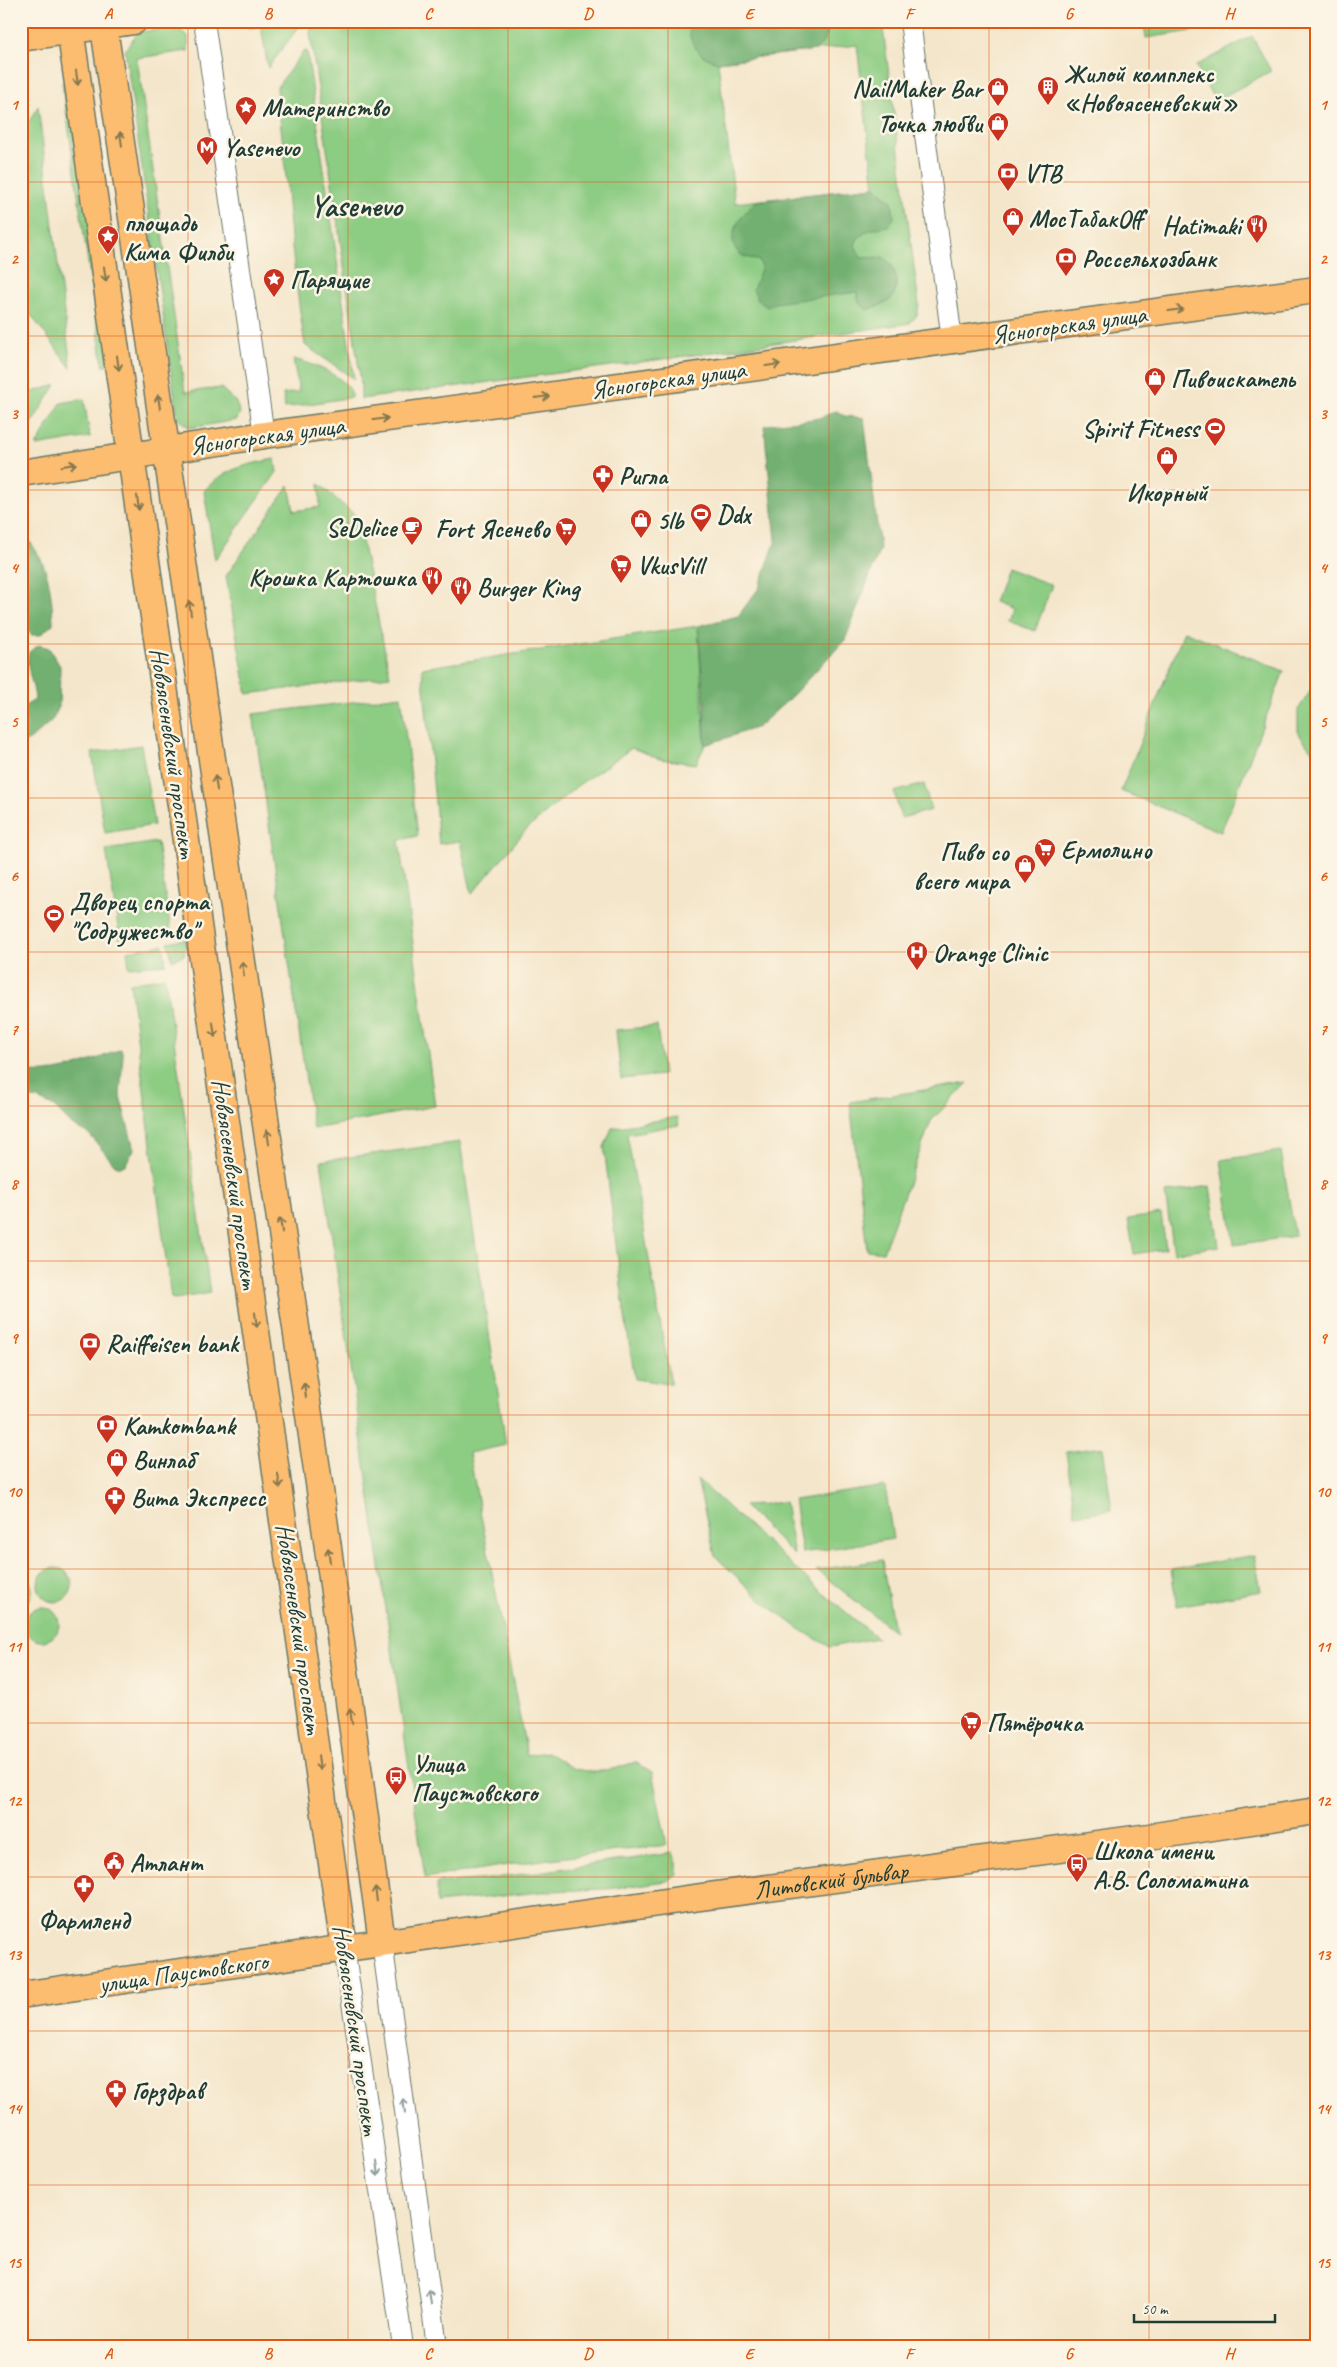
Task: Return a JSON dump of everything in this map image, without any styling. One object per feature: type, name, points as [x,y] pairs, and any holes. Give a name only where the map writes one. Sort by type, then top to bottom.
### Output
[{"type":"main road","points":[[21,38],[69,26],[134,21]]},
{"type":"main road","name":"Новоясеневский проспект","points":[[104,23],[320,1490],[382,1942]]},
{"type":"main road","name":"Новоясеневский проспект","points":[[69,26],[344,1948]]},
{"type":"main road","name":"Ясногорская улица","points":[[21,473],[264,435],[1316,290]]},
{"type":"main road","name":"Литовский бульвар","points":[[344,1948],[686,1898],[1109,1843],[1316,1810]]},
{"type":"main road","name":"улица Паустовского","points":[[21,1995],[344,1948]]},
{"type":"street","points":[[204,21],[264,435]]},
{"type":"street","points":[[910,21],[952,340]]},
{"type":"street","name":"Новоясеневский проспект","points":[[382,1942],[437,2346]]},
{"type":"street","name":"Новоясеневский проспект","points":[[344,1948],[403,2346]]},
{"type":"green space","points":[[247,21],[303,21],[268,68],[261,26],[248,28]]},
{"type":"green space","points":[[313,21],[882,21],[919,305],[917,315],[910,323],[694,355],[361,399],[361,383],[310,33]],"holes":[[[857,45],[874,187],[735,203],[718,62]]]},
{"type":"green space","points":[[691,21],[828,21],[828,30],[822,44],[816,50],[718,62],[705,57],[691,41],[689,28]]},
{"type":"green space","points":[[1143,21],[1192,21],[1193,31],[1146,38]]},
{"type":"green space","points":[[177,28],[188,36],[188,51],[137,58],[185,392],[221,388],[235,401],[240,412],[237,420],[190,428],[178,419],[125,50],[138,32]]},
{"type":"green space","points":[[1252,36],[1271,71],[1215,101],[1196,66]]},
{"type":"green space","points":[[307,51],[354,379],[305,345],[291,241],[277,87],[303,52]]},
{"type":"green space","points":[[75,81],[117,363],[103,366],[62,83]]},
{"type":"green space","points":[[38,106],[71,368],[21,302],[21,136]]},
{"type":"green space","points":[[874,187],[892,201],[894,218],[888,226],[864,233],[855,245],[861,258],[883,257],[891,265],[896,281],[892,298],[886,303],[867,310],[859,303],[857,292],[774,303],[767,307],[759,301],[753,289],[762,267],[759,261],[743,256],[738,252],[733,238],[737,224],[752,205],[757,201]]},
{"type":"green space","points":[[293,359],[329,372],[345,384],[350,390],[352,397],[285,408],[283,394],[299,392]]},
{"type":"green space","points":[[56,385],[21,440],[21,395]]},
{"type":"green space","points":[[84,399],[90,437],[36,446],[61,403]]},
{"type":"green space","points":[[837,411],[844,416],[864,418],[880,549],[845,640],[789,699],[758,727],[705,745],[704,698],[698,626],[738,616],[759,588],[776,540],[764,426],[819,418]]},
{"type":"green space","points":[[275,459],[277,472],[215,560],[204,491],[219,477],[255,463]]},
{"type":"green space","points":[[319,484],[357,517],[390,676],[247,694],[226,576],[289,485],[294,511],[320,507]]},
{"type":"green space","points":[[21,532],[30,542],[43,563],[50,586],[53,624],[40,635],[31,635],[25,626],[26,607],[21,596]]},
{"type":"green space","points":[[1006,568],[1052,585],[1035,631],[1008,621],[1012,609],[994,602]]},
{"type":"green space","points":[[698,626],[705,745],[696,764],[660,759],[632,748],[577,786],[525,831],[472,894],[460,841],[439,844],[422,668]]},
{"type":"green space","points":[[1184,631],[1284,671],[1221,832],[1121,791]]},
{"type":"green space","points":[[39,645],[49,648],[60,666],[59,707],[53,719],[31,739],[21,744],[21,708],[35,700],[28,665],[29,652]]},
{"type":"green space","points":[[1316,689],[1316,756],[1298,733],[1298,710],[1311,690]]},
{"type":"green space","points":[[401,696],[418,836],[399,840],[435,1106],[313,1129],[253,714]]},
{"type":"green space","points":[[141,745],[154,825],[105,833],[92,753]]},
{"type":"green space","points":[[924,784],[931,810],[901,818],[894,792]]},
{"type":"green space","points":[[157,842],[171,932],[120,940],[106,850]]},
{"type":"green space","points":[[186,939],[184,955],[172,960],[168,942]]},
{"type":"green space","points":[[163,945],[166,964],[129,967],[127,951]]},
{"type":"green space","points":[[165,977],[210,1293],[175,1299],[171,1298],[130,983]]},
{"type":"green space","points":[[657,1026],[663,1075],[621,1079],[616,1030]]},
{"type":"green space","points":[[121,1049],[123,1055],[120,1096],[134,1149],[126,1164],[121,1167],[115,1165],[89,1134],[72,1125],[53,1106],[35,1098],[21,1100],[21,1071],[47,1072],[60,1070],[85,1063]]},
{"type":"green space","points":[[968,1083],[931,1121],[883,1252],[867,1250],[850,1102]]},
{"type":"green space","points":[[677,1117],[679,1125],[627,1134],[671,1384],[635,1379],[625,1317],[604,1147],[612,1128]]},
{"type":"green space","points":[[460,1142],[506,1445],[469,1453],[527,1755],[547,1752],[574,1769],[594,1772],[617,1768],[635,1762],[652,1772],[667,1845],[534,1861],[425,1878],[321,1161]]},
{"type":"green space","points":[[1281,1151],[1295,1236],[1234,1245],[1221,1160]]},
{"type":"green space","points":[[1210,1186],[1219,1246],[1174,1253],[1165,1193]]},
{"type":"green space","points":[[1161,1214],[1166,1249],[1134,1254],[1128,1219]]},
{"type":"green space","points":[[1103,1447],[1112,1510],[1075,1515],[1066,1452]]},
{"type":"green space","points":[[697,1479],[817,1588],[877,1638],[830,1647],[801,1630],[762,1601],[715,1556]]},
{"type":"green space","points":[[885,1486],[893,1539],[802,1553],[794,1500]]},
{"type":"green space","points":[[785,1502],[794,1555],[744,1506]]},
{"type":"green space","points":[[1254,1555],[1261,1591],[1177,1606],[1171,1570]]},
{"type":"green space","points":[[882,1560],[894,1631],[816,1570]]},
{"type":"green space","points":[[55,1568],[67,1573],[72,1585],[67,1597],[55,1602],[43,1597],[38,1585],[43,1573]]},
{"type":"green space","points":[[21,1574],[29,1581],[32,1595],[21,1606]]},
{"type":"green space","points":[[42,1607],[54,1612],[59,1624],[54,1636],[42,1641],[30,1636],[25,1624],[30,1612]]},
{"type":"green space","points":[[673,1853],[677,1863],[677,1875],[667,1881],[607,1889],[550,1891],[437,1903],[437,1883],[488,1879]]},
{"type":"place","name":"Жилой комплекс «Новоясеневский»","points":[[1048,106]]},
{"type":"place","name":"NailMaker Bar","points":[[998,107]]},
{"type":"place","name":"Материнство","points":[[246,126]]},
{"type":"place","name":"Точка любви","points":[[998,142]]},
{"type":"place","name":"Yasenevo","points":[[207,166]]},
{"type":"place","name":"VTB","points":[[1008,192]]},
{"type":"place","name":"МосТабакOff","points":[[1013,237]]},
{"type":"place","name":"Hatimaki","points":[[1257,244]]},
{"type":"place","name":"площадь Кима Филби","points":[[108,255]]},
{"type":"place","name":"Россельхозбанк","points":[[1066,277]]},
{"type":"place","name":"Парящие","points":[[274,298]]},
{"type":"place","name":"Пивоискатель","points":[[1155,397]]},
{"type":"place","name":"Spirit Fitness","points":[[1215,447]]},
{"type":"place","name":"Икорный","points":[[1167,476]]},
{"type":"place","name":"Ригла","points":[[603,494]]},
{"type":"place","name":"Ddx","points":[[701,533]]},
{"type":"place","name":"5lb","points":[[641,539]]},
{"type":"place","name":"SeDelice","points":[[412,546]]},
{"type":"place","name":"Fort Ясенево","points":[[566,547]]},
{"type":"place","name":"VkusVill","points":[[621,584]]},
{"type":"place","name":"Крошка Картошка","points":[[432,596]]},
{"type":"place","name":"Burger King","points":[[461,606]]},
{"type":"place","name":"Ермолино","points":[[1045,868]]},
{"type":"place","name":"Пиво со всего мира","points":[[1025,884]]},
{"type":"place","name":"Дворец спорта \"Содружество\"","points":[[54,934]]},
{"type":"place","name":"Orange Clinic","points":[[917,971]]},
{"type":"place","name":"Raiffeisen bank","points":[[90,1362]]},
{"type":"place","name":"Kamkombank","points":[[107,1444]]},
{"type":"place","name":"Винлаб","points":[[117,1478]]},
{"type":"place","name":"Вита Экспресс","points":[[115,1516]]},
{"type":"place","name":"Пятёрочка","points":[[971,1741]]},
{"type":"place","name":"Улица Паустовского","points":[[396,1796]]},
{"type":"place","name":"Атлант","points":[[114,1881]]},
{"type":"place","name":"Школа имени А.В. Соломатина","points":[[1077,1883]]},
{"type":"place","name":"Фармленд","points":[[84,1904]]},
{"type":"place","name":"Горздрав","points":[[116,2109]]},
{"type":"district","name":"Yasenevo","points":[[356,206]]}]
